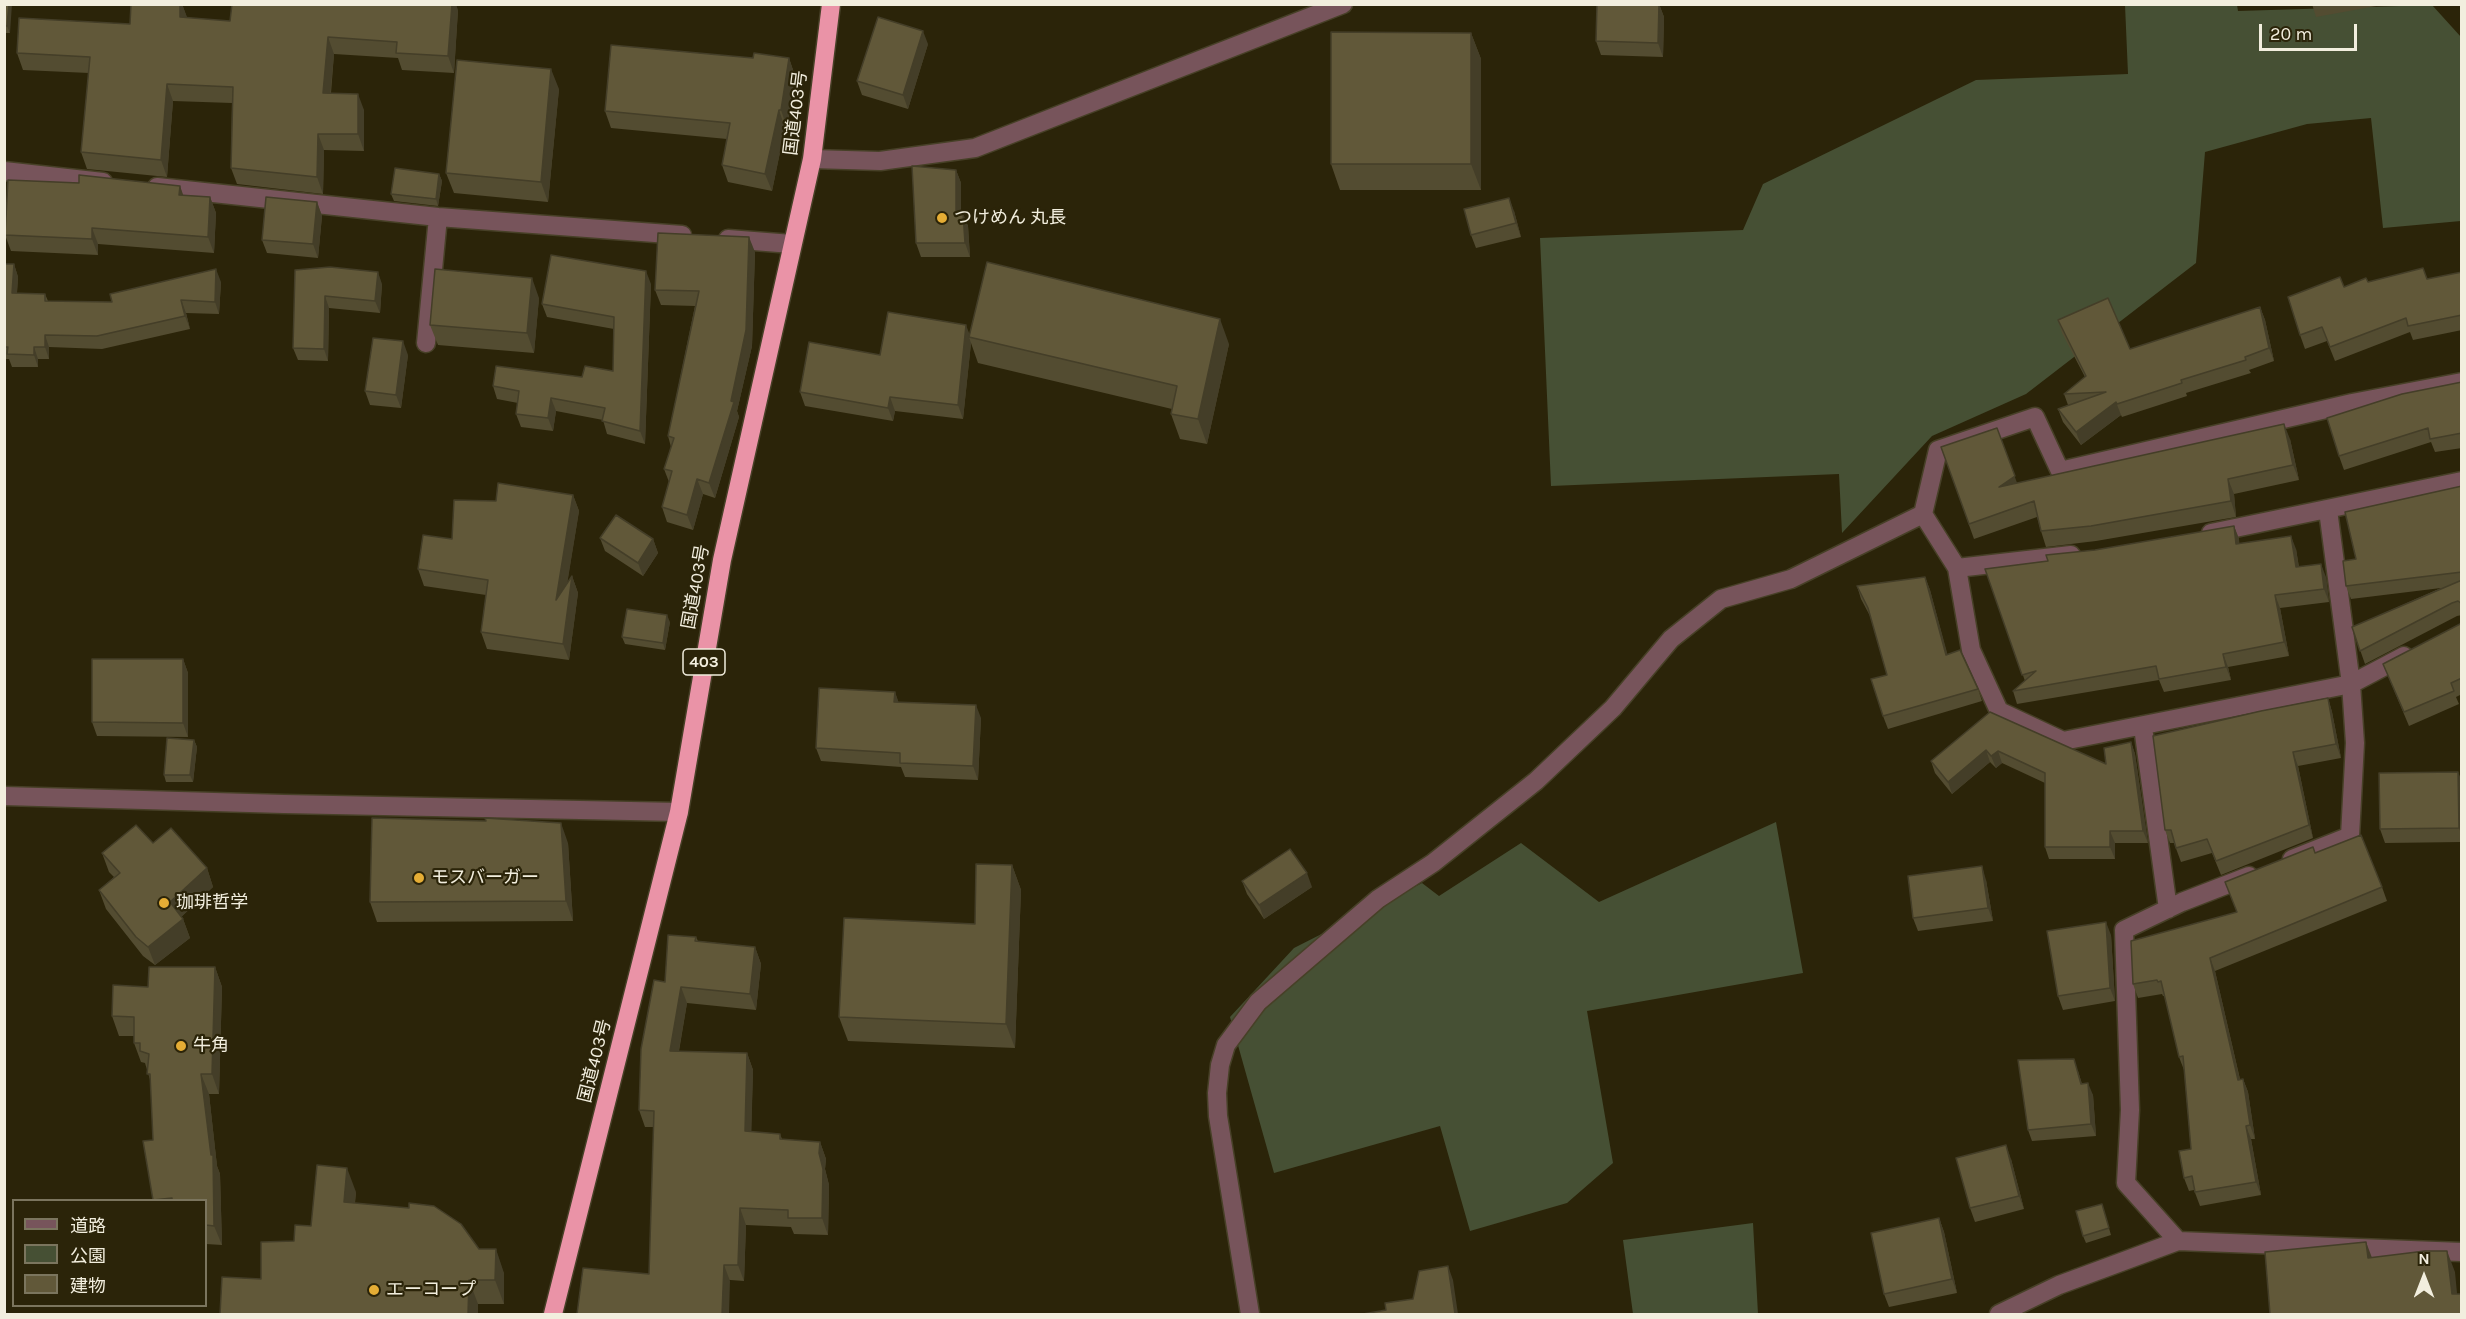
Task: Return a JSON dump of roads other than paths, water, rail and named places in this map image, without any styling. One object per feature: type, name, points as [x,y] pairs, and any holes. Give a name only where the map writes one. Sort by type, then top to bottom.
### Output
[{"type":"highway","name":"国道403号","points":[[553,1314],[679,812],[722,560],[812,159],[831,4]]},
{"type":"street","points":[[812,159],[880,161],[975,148],[1343,4]]},
{"type":"street","points":[[4,171],[438,217],[792,244]]},
{"type":"street","points":[[426,343],[438,217]]},
{"type":"street","points":[[2420,648],[2351,684],[2143,728],[2063,741],[1999,711],[1971,650],[1957,568],[1923,514],[1938,450],[2036,417],[2060,471],[2352,404],[2462,382]]},
{"type":"street","points":[[2192,536],[2462,481]]},
{"type":"street","points":[[2178,1241],[2126,1183],[2130,1110],[2124,930],[2168,909],[2350,836],[2355,743],[2351,684],[2328,510]]},
{"type":"street","points":[[1250,1314],[1218,1116],[1217,1093],[1220,1065],[1226,1044],[1258,1002],[1378,899],[1433,863],[1536,781],[1613,708],[1671,639],[1721,599],[1791,579],[1923,514]]},
{"type":"street","points":[[1957,568],[2086,553]]},
{"type":"street","points":[[2143,728],[2168,909]]},
{"type":"street","points":[[4,795],[296,805],[679,812]]},
{"type":"street","points":[[1999,1314],[2059,1285],[2178,1241],[2462,1252]]},
{"type":"place","name":"つけめん 丸長","points":[[942,218]]},
{"type":"place","name":"モスバーガー","points":[[419,878]]},
{"type":"place","name":"珈琲哲学","points":[[164,903]]},
{"type":"place","name":"牛角","points":[[181,1046]]},
{"type":"place","name":"エーコープ","points":[[374,1290]]}]
